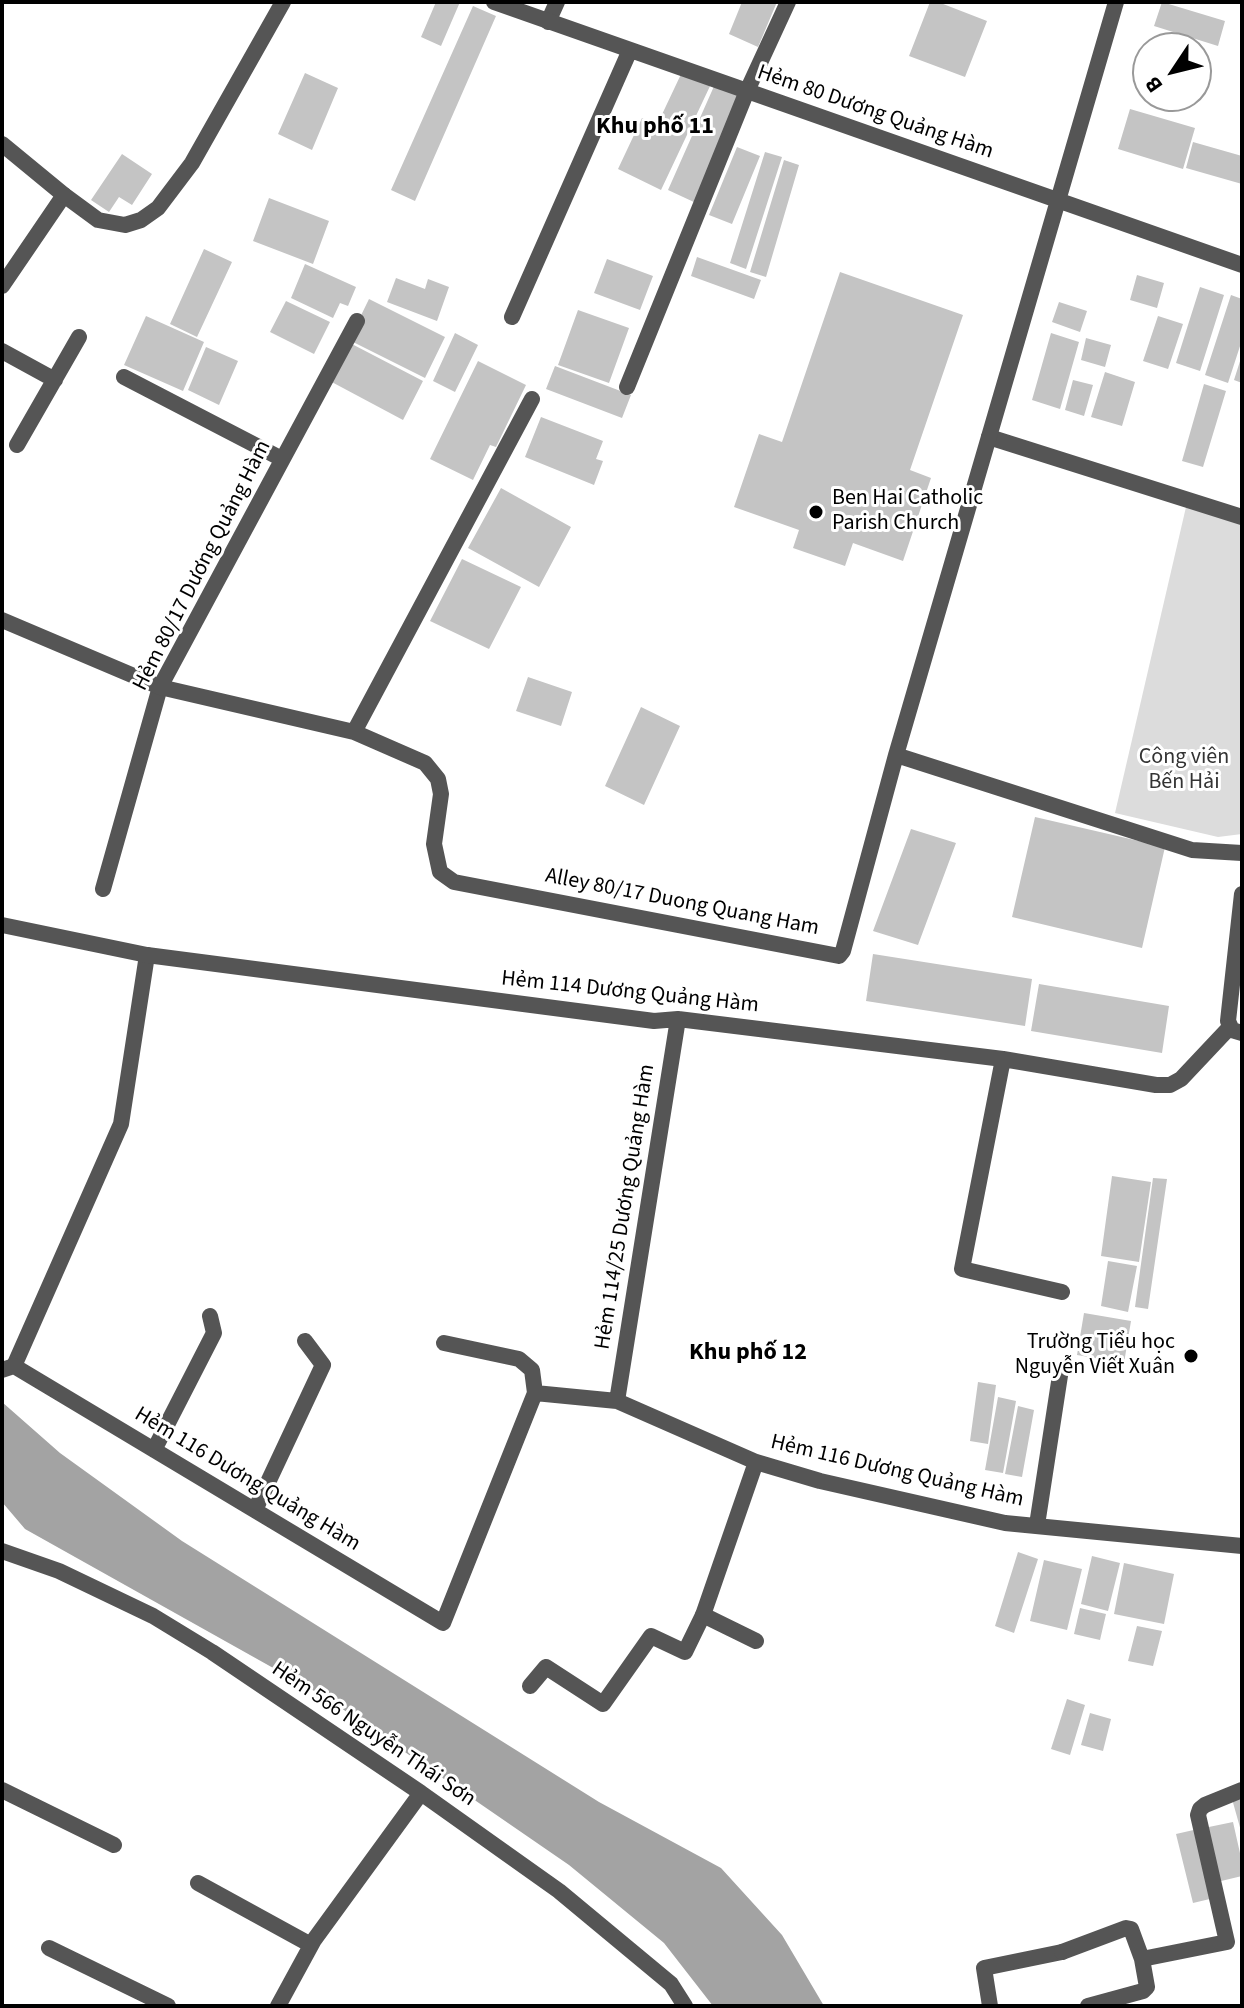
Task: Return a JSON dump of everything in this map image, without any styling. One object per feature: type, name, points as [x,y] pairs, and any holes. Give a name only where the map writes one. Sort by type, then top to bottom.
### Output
[{"type":"street","points":[[2,144],[98,220],[125,225],[141,220],[158,208],[192,163],[283,2]]},
{"type":"street","name":"Hẻm 80 Dương Quảng Hàm","points":[[494,2],[1242,265]]},
{"type":"street","points":[[548,22],[557,2]]},
{"type":"street","points":[[627,387],[747,91],[788,2]]},
{"type":"street","name":"Alley 80/17 Duong Quang Ham","points":[[2,620],[160,687],[354,732],[425,763],[438,779],[441,794],[434,844],[440,872],[454,882],[839,956],[843,951],[896,755],[1116,2]]},
{"type":"street","points":[[512,317],[630,50]]},
{"type":"street","points":[[2,286],[64,195]]},
{"type":"street","name":"Hẻm 80/17 Dương Quảng Hàm","points":[[103,889],[160,687],[357,321]]},
{"type":"street","points":[[17,445],[79,337]]},
{"type":"street","points":[[2,351],[55,380]]},
{"type":"street","points":[[124,377],[282,459]]},
{"type":"street","points":[[354,732],[532,399]]},
{"type":"street","points":[[989,437],[1242,517]]},
{"type":"street","points":[[896,755],[1192,850],[1242,853]]},
{"type":"street","points":[[1236,1030],[1228,1021],[1242,894]]},
{"type":"street","name":"Hẻm 114 Dương Quảng Hàm","points":[[2,925],[147,955],[654,1021],[678,1019],[1003,1059],[1170,1085],[1181,1079],[1236,1030]]},
{"type":"street","points":[[8,1368],[121,1124],[147,955]]},
{"type":"street","name":"Hẻm 114/25 Dương Quảng Hàm","points":[[617,1401],[678,1019]]},
{"type":"street","points":[[1003,1059],[962,1269],[1062,1292]]},
{"type":"street","points":[[154,1450],[214,1333],[210,1316]]},
{"type":"street","points":[[255,1510],[323,1365],[305,1341]]},
{"type":"street","points":[[444,1343],[519,1359],[532,1370],[535,1393]]},
{"type":"street","name":"Hẻm 116 Dương Quảng Hàm","points":[[8,1368],[154,1450],[443,1623],[535,1393],[617,1401],[756,1462],[820,1481],[1005,1523],[1242,1546]]},
{"type":"street","points":[[1037,1525],[1061,1369]]},
{"type":"street","points":[[530,1686],[546,1667],[603,1704],[651,1636],[685,1652],[703,1615],[756,1462]]},
{"type":"street","name":"Hẻm 566 Nguyễn Thái Sơn","points":[[2,1551],[59,1571],[153,1616],[212,1652],[421,1793],[559,1891],[671,1984],[685,2006]]},
{"type":"street","points":[[703,1615],[756,1641]]},
{"type":"street","points":[[2,1790],[114,1845]]},
{"type":"street","points":[[1142,1959],[1234,1941],[1198,1815],[1205,1805],[1242,1790]]},
{"type":"street","points":[[278,2006],[311,1945],[421,1793]]},
{"type":"street","points":[[198,1883],[311,1945]]},
{"type":"street","points":[[990,2006],[984,1968],[1062,1952],[1126,1928],[1131,1929],[1142,1959],[1147,1987],[1143,1991],[1088,2006]]},
{"type":"street","points":[[49,1948],[168,2006]]},
{"type":"green space","name":"Công viên Bến Hải","points":[[1186,507],[1242,524],[1242,834],[1218,837],[1115,813]]},
{"type":"shaded area","points":[[2,1402],[60,1453],[182,1541],[599,1802],[721,1868],[782,1935],[824,2006],[713,2006],[664,1943],[569,1865],[325,1697],[25,1529],[2,1502]]},
{"type":"building","points":[[436,2],[460,2],[441,46],[421,37]]},
{"type":"building","points":[[742,2],[777,2],[758,47],[729,34]]},
{"type":"building","points":[[930,2],[938,2],[987,21],[965,77],[909,56]]},
{"type":"building","points":[[1162,2],[1225,21],[1218,46],[1212,44],[1212,32],[1173,32],[1154,26]]},
{"type":"building","points":[[473,6],[496,16],[415,201],[391,190]]},
{"type":"building","points":[[683,70],[711,84],[661,190],[618,169],[642,118],[657,125]]},
{"type":"building","points":[[305,73],[338,88],[312,150],[278,134]]},
{"type":"building","points":[[715,84],[740,94],[696,203],[668,190]]},
{"type":"building","points":[[1130,109],[1195,128],[1183,169],[1118,149]]},
{"type":"building","points":[[1193,142],[1242,156],[1242,184],[1186,168]]},
{"type":"building","points":[[737,147],[760,156],[732,224],[709,215]]},
{"type":"building","points":[[765,152],[782,157],[746,269],[730,263]]},
{"type":"building","points":[[122,154],[152,174],[132,205],[119,197],[109,212],[91,200]]},
{"type":"building","points":[[784,160],[799,165],[766,277],[750,272]]},
{"type":"building","points":[[269,198],[329,221],[313,264],[253,241]]},
{"type":"building","points":[[204,249],[232,262],[197,337],[170,324]]},
{"type":"building","points":[[697,257],[761,280],[754,299],[691,276]]},
{"type":"building","points":[[607,259],[653,276],[640,310],[594,293]]},
{"type":"building","points":[[305,264],[356,287],[348,306],[340,303],[333,318],[291,298]]},
{"type":"building","points":[[840,272],[963,315],[910,470],[931,478],[903,561],[853,543],[845,566],[793,548],[799,530],[734,507],[759,434],[782,442]]},
{"type":"building","points":[[1137,275],[1164,283],[1157,308],[1130,300]]},
{"type":"building","points":[[396,278],[425,289],[428,279],[449,287],[437,321],[387,302]]},
{"type":"building","points":[[1200,287],[1224,295],[1200,371],[1176,363]]},
{"type":"building","points":[[1231,295],[1242,299],[1242,340],[1228,383],[1205,375]]},
{"type":"building","points":[[369,299],[445,337],[425,378],[349,340]]},
{"type":"building","points":[[286,301],[330,322],[314,354],[270,332]]},
{"type":"building","points":[[1059,302],[1087,311],[1080,332],[1052,322]]},
{"type":"building","points":[[578,310],[629,328],[609,383],[558,365]]},
{"type":"building","points":[[146,316],[204,342],[183,391],[124,365]]},
{"type":"building","points":[[1158,316],[1183,324],[1168,369],[1143,361]]},
{"type":"building","points":[[455,333],[478,345],[455,392],[433,381]]},
{"type":"building","points":[[1051,333],[1079,342],[1060,409],[1032,400]]},
{"type":"building","points":[[1086,338],[1111,345],[1105,367],[1081,360]]},
{"type":"building","points":[[348,342],[423,381],[403,420],[328,380]]},
{"type":"building","points":[[206,347],[238,361],[219,405],[188,390]]},
{"type":"building","points":[[1242,358],[1242,383],[1234,380]]},
{"type":"building","points":[[478,361],[526,385],[496,447],[490,445],[473,480],[430,459]]},
{"type":"building","points":[[555,366],[631,395],[622,418],[546,389]]},
{"type":"building","points":[[1105,372],[1135,382],[1122,426],[1091,417]]},
{"type":"building","points":[[1073,380],[1093,385],[1084,416],[1065,410]]},
{"type":"building","points":[[1204,384],[1226,391],[1203,467],[1182,461]]},
{"type":"building","points":[[541,417],[603,441],[596,459],[603,461],[594,485],[525,457]]},
{"type":"building","points":[[501,488],[571,527],[539,587],[468,548]]},
{"type":"building","points":[[462,559],[521,587],[489,649],[430,621]]},
{"type":"building","points":[[528,677],[572,692],[561,726],[516,711]]},
{"type":"building","points":[[641,707],[680,726],[644,805],[605,786]]},
{"type":"building","points":[[1035,817],[1165,847],[1142,948],[1012,917]]},
{"type":"building","points":[[911,829],[956,843],[918,945],[873,931]]},
{"type":"building","points":[[873,954],[1032,979],[1025,1026],[866,1001]]},
{"type":"building","points":[[1039,984],[1169,1006],[1162,1053],[1031,1031]]},
{"type":"building","points":[[1112,1176],[1151,1182],[1139,1262],[1101,1256]]},
{"type":"building","points":[[1153,1178],[1167,1179],[1148,1309],[1135,1307]]},
{"type":"building","points":[[1108,1261],[1137,1266],[1128,1312],[1101,1306]]},
{"type":"building","points":[[1084,1313],[1131,1321],[1124,1363],[1077,1355]]},
{"type":"building","points":[[978,1382],[996,1385],[988,1444],[970,1441]]},
{"type":"building","points":[[998,1397],[1016,1401],[1003,1473],[985,1470]]},
{"type":"building","points":[[1018,1406],[1034,1410],[1022,1477],[1005,1474]]},
{"type":"building","points":[[1018,1552],[1038,1559],[1014,1633],[995,1626]]},
{"type":"building","points":[[1092,1556],[1120,1563],[1108,1611],[1081,1604]]},
{"type":"building","points":[[1044,1560],[1082,1569],[1067,1630],[1030,1621]]},
{"type":"building","points":[[1124,1563],[1174,1574],[1164,1624],[1114,1614]]},
{"type":"building","points":[[1080,1608],[1106,1614],[1100,1640],[1074,1634]]},
{"type":"building","points":[[1137,1626],[1162,1631],[1153,1666],[1128,1661]]},
{"type":"building","points":[[1067,1699],[1085,1705],[1070,1755],[1051,1749]]},
{"type":"building","points":[[1090,1713],[1111,1719],[1103,1751],[1081,1745]]},
{"type":"building","points":[[1242,1796],[1242,1831],[1241,1831],[1232,1799]]},
{"type":"building","points":[[1233,1822],[1242,1876],[1217,1882],[1204,1828]]},
{"type":"building","points":[[1198,1829],[1214,1898],[1193,1903],[1176,1834]]},
{"type":"place","name":"Ben Hai Catholic Parish Church","points":[[816,512]]},
{"type":"place","name":"Trường Tiểu học Nguyễn Viết Xuân","points":[[1191,1356]]},
{"type":"district","name":"Khu phố 11","points":[[655,128]]},
{"type":"district","name":"Khu phố 12","points":[[748,1354]]}]
